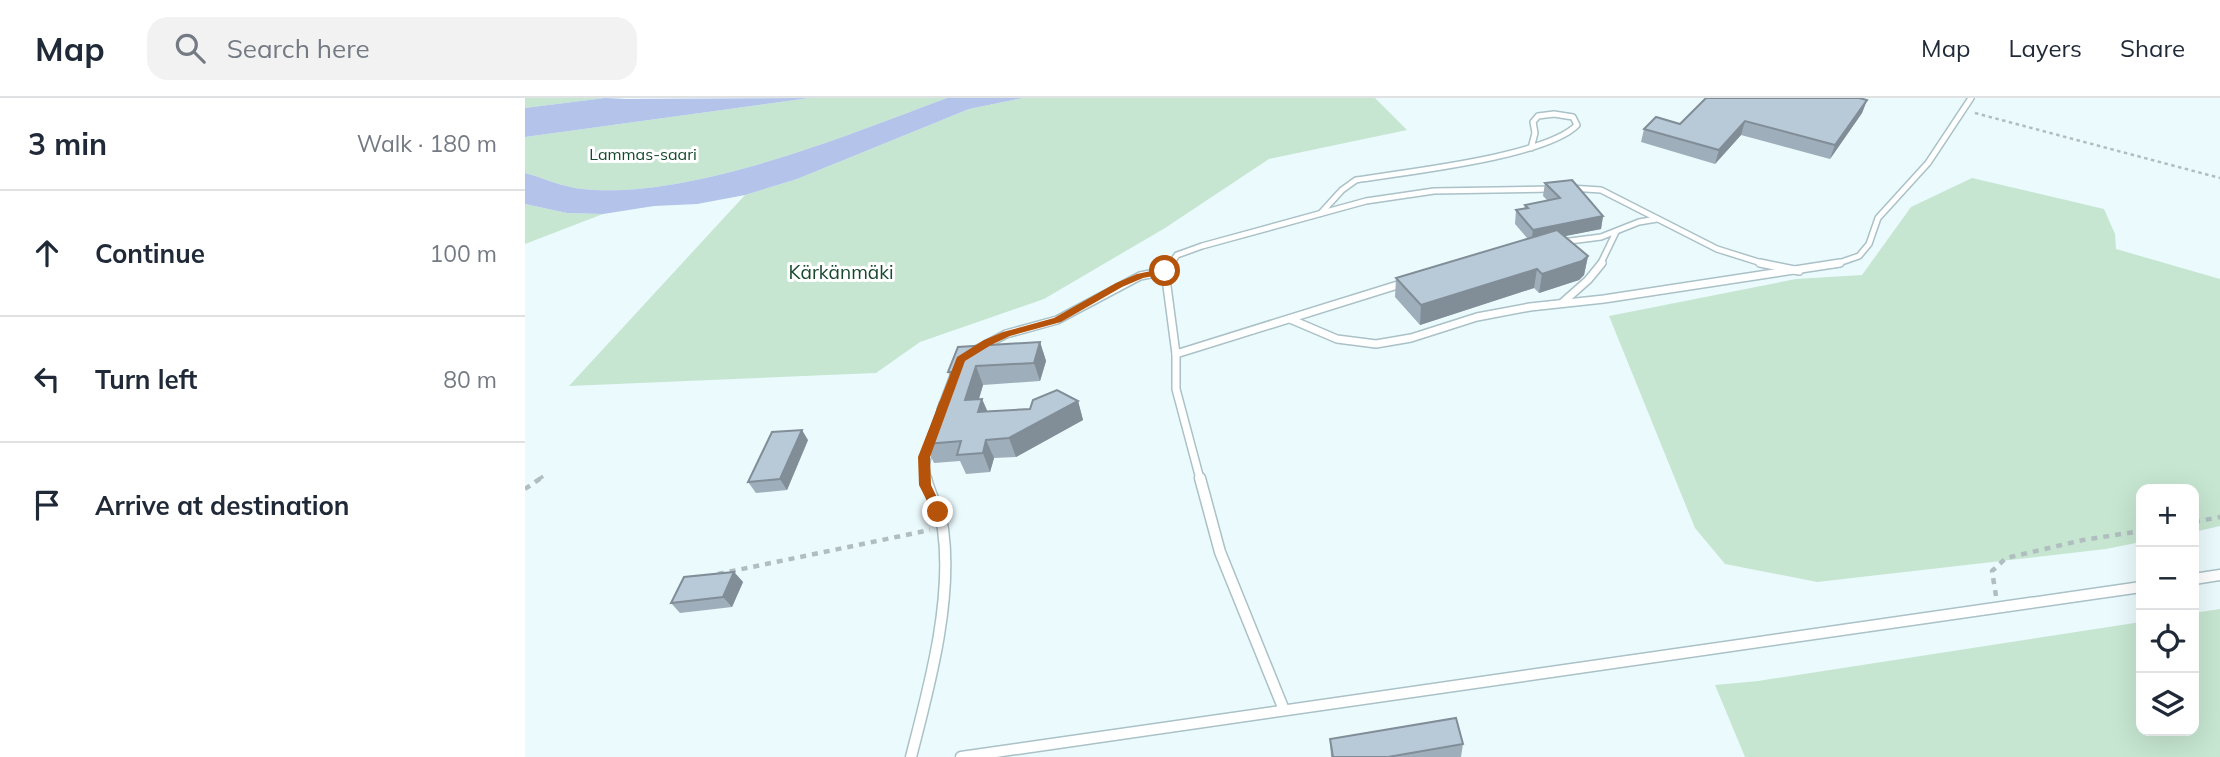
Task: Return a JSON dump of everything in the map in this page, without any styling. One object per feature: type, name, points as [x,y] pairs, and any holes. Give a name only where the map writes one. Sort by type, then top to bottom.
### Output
[{"type":"lane","points":[[1290,319],[1338,339],[1376,344],[1411,338],[1477,317],[1837,264],[1859,256],[1869,244],[1878,218],[1928,163],[1971,98]]},
{"type":"lane","points":[[1321,213],[1342,190],[1356,180],[1531,148],[1571,133],[1577,125],[1573,117],[1553,114],[1538,116],[1533,122],[1535,133],[1531,148]]},
{"type":"lane","points":[[969,354],[1006,334],[1057,320],[1140,276],[1165,271],[1177,255],[1366,201],[1434,191],[1508,192],[1571,188],[1601,190],[1717,249],[1746,260],[1799,271]]},
{"type":"lane","points":[[1556,243],[1591,239],[1616,232],[1637,220],[1657,219]]},
{"type":"lane","points":[[1561,304],[1586,284],[1603,262],[1616,232]]},
{"type":"lane","points":[[1165,271],[1176,354],[1176,389],[1220,552],[1284,710]]},
{"type":"lane","points":[[1176,354],[1413,280]]},
{"type":"lane","points":[[937,421],[961,360]]},
{"type":"lane","points":[[911,757],[939,632],[944,563],[942,527],[925,485],[924,457],[933,433]]},
{"type":"lane","points":[[2199,578],[2220,575]]},
{"type":"lane","points":[[961,757],[2136,588]]},
{"type":"path","points":[[1965,110],[2220,178]]},
{"type":"path","points":[[525,489],[545,475]]},
{"type":"path","points":[[2199,521],[2220,517]]},
{"type":"path","points":[[715,574],[859,547],[942,527]]},
{"type":"path","points":[[1999,608],[1992,571],[2007,558],[2083,540],[2136,532]]},
{"type":"green space","points":[[525,98],[605,98],[525,108]]},
{"type":"green space","name":"Lammas-saari","points":[[809,98],[947,98],[767,162],[670,185],[625,190],[582,189],[525,173],[525,137]]},
{"type":"green space","name":"Kärkänmäki","points":[[1023,98],[1375,98],[1407,130],[1269,159],[1165,228],[1044,299],[920,342],[876,373],[569,386],[745,195],[797,179],[969,109]]},
{"type":"green space","points":[[1972,178],[2104,209],[2115,234],[2116,249],[2220,279],[2220,526],[2199,531],[2199,484],[2136,484],[2136,543],[2106,549],[1817,582],[1725,564],[1695,528],[1609,316],[1796,279],[1862,275],[1911,207]]},
{"type":"green space","points":[[525,204],[567,213],[603,214],[525,244]]},
{"type":"green space","points":[[2220,609],[2220,757],[1745,757],[1715,685],[1758,681],[2136,623],[2136,736],[2199,736],[2199,612]]},
{"type":"water","points":[[605,98],[809,98],[525,137],[525,108]]},
{"type":"water","points":[[947,98],[1023,98],[969,109],[797,179],[745,195],[697,204],[654,206],[603,214],[567,213],[525,204],[525,173],[582,189],[625,190],[670,185],[767,162]]},
{"type":"building","points":[[1706,98],[1867,100],[1835,145],[1745,121],[1719,150],[1644,129],[1656,117],[1680,124]]},
{"type":"building","points":[[1572,180],[1603,216],[1533,230],[1516,210],[1528,208],[1525,205],[1560,198],[1545,183]]},
{"type":"building","points":[[1557,230],[1588,256],[1582,261],[1542,274],[1537,269],[1421,305],[1396,278]]},
{"type":"building","points":[[1040,342],[1034,363],[976,366],[965,400],[982,399],[978,412],[1030,409],[1033,400],[1057,390],[1078,401],[1009,438],[986,440],[983,453],[957,455],[961,441],[925,444],[940,402],[945,401],[956,372],[948,372],[958,347]]},
{"type":"building","points":[[802,430],[780,479],[748,482],[772,432]]},
{"type":"building","points":[[734,572],[723,597],[671,603],[684,577]]},
{"type":"building","points":[[1456,718],[1463,744],[1388,757],[1333,757],[1330,739]]},
{"type":"route","points":[[938,512],[925,485],[924,457],[961,360],[987,342],[1057,320],[1119,285],[1140,276],[1165,271]]}]
